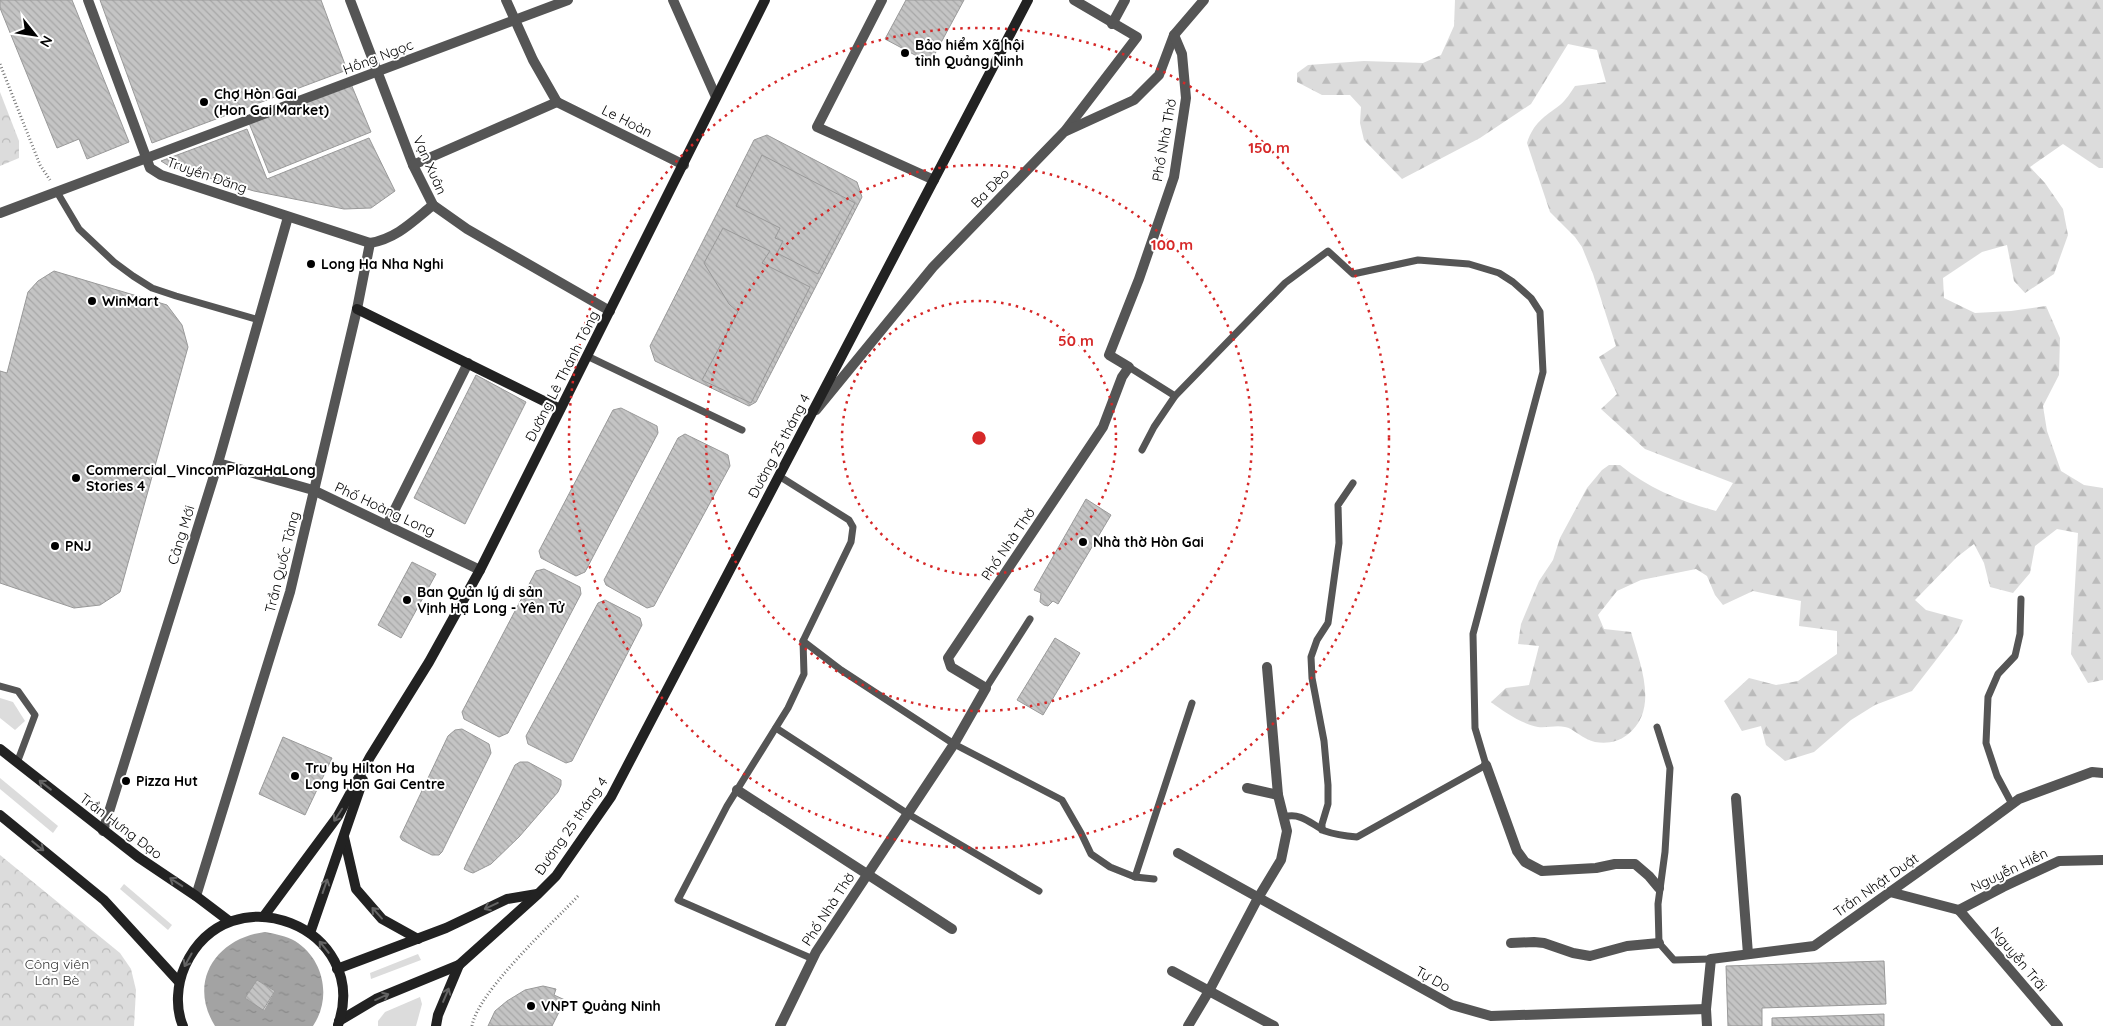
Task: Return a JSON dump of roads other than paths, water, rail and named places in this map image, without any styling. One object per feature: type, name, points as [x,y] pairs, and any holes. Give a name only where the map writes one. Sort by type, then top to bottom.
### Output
[{"type":"street","name":"Truyền Đăng","points":[[88,0],[150,168],[161,175],[370,244]]},
{"type":"street","name":"Vạn Xuân","points":[[350,0],[413,165],[432,205],[467,229],[610,311]]},
{"type":"street","points":[[413,165],[557,102],[534,60],[506,0]]},
{"type":"street","name":"Hồng Ngọc","points":[[0,213],[568,0]]},
{"type":"street","points":[[673,0],[716,97]]},
{"type":"street","name":"Đường Lê Thánh Tông","points":[[264,916],[338,816],[370,757],[429,662],[480,570],[765,0]]},
{"type":"street","points":[[882,0],[817,127],[934,180]]},
{"type":"street","name":"Đường 25 tháng 4","points":[[338,1023],[376,999],[459,965],[556,876],[611,797],[1028,0]]},
{"type":"street","points":[[1064,132],[1137,37],[1074,0]]},
{"type":"street","points":[[1112,24],[1125,0]]},
{"type":"street","name":"Ba Đèo","points":[[809,419],[934,267],[1064,132],[1134,100],[1160,75],[1174,35],[1204,0]]},
{"type":"street","name":"Phố Nhà Thờ","points":[[780,1026],[813,958],[954,744],[986,688],[951,666],[948,658],[1104,426],[1122,377],[1130,367],[1109,355],[1133,294],[1174,177],[1186,98],[1182,54],[1174,35]]},
{"type":"street","name":"Le Hoàn","points":[[557,102],[684,165]]},
{"type":"street","points":[[370,244],[385,240],[401,230],[432,205]]},
{"type":"street","name":"Cảng Mới","points":[[103,831],[218,463],[288,218]]},
{"type":"street","name":"Trần Quốc Tảng","points":[[196,896],[290,592],[357,309],[370,244]]},
{"type":"street","points":[[357,309],[560,410]]},
{"type":"street","points":[[387,524],[468,363]]},
{"type":"street","name":"Phố Hoàng Long","points":[[218,463],[314,490],[480,570]]},
{"type":"street","points":[[1188,1026],[1281,860],[1287,831],[1278,795],[1267,667]]},
{"type":"street","name":"Trần Hưng Đạo","points":[[0,749],[103,831],[229,921]]},
{"type":"street","name":"Đường Lê Thánh Tông","points":[[310,933],[370,757]]},
{"type":"street","points":[[1486,765],[1517,851],[1525,862],[1533,868],[1551,872],[1628,863],[1641,868],[1659,888]]},
{"type":"street","name":"Trần Nhật Duật","points":[[1712,959],[1814,946],[2018,799],[2092,772],[2103,773]]},
{"type":"street","points":[[1247,788],[1278,795]]},
{"type":"street","points":[[737,790],[952,929]]},
{"type":"street","points":[[1736,798],[1748,954]]},
{"type":"street","points":[[0,815],[104,900],[179,982]]},
{"type":"street","points":[[344,836],[356,889],[382,919],[418,939]]},
{"type":"street","name":"Tự Do","points":[[1178,853],[1452,1005],[1491,1016],[1706,1008]]},
{"type":"street","name":"Nguyễn Hiền","points":[[1959,910],[2059,861],[2103,860]]},
{"type":"street","points":[[1890,892],[1959,910]]},
{"type":"street","name":"Đường 25 tháng 4","points":[[337,969],[446,928],[507,899],[538,894]]},
{"type":"street","name":"Nguyễn Trãi","points":[[1959,910],[2058,1026]]},
{"type":"street","points":[[183,1026],[178,1002],[179,982],[188,959],[195,948],[213,931],[229,921],[250,916],[280,918],[296,924],[310,933],[330,956],[337,969],[341,986],[342,1004],[338,1023]]},
{"type":"street","points":[[1511,943],[1544,943],[1573,953],[1590,956],[1627,946],[1659,944]]},
{"type":"street","points":[[1707,1026],[1706,1008],[1712,959]]},
{"type":"street","points":[[436,1026],[438,1015],[459,965]]},
{"type":"street","points":[[1172,972],[1274,1026]]},
{"type":"lane","points":[[57,192],[79,230],[114,262],[133,276],[152,288],[258,320]]},
{"type":"lane","points":[[1142,450],[1154,427],[1175,396],[1285,283],[1328,251],[1353,274],[1418,260],[1469,264],[1499,273],[1514,282],[1531,298],[1540,312],[1543,372],[1473,634],[1475,728],[1486,765],[1357,837],[1341,836],[1322,830],[1307,819],[1291,815],[1284,817]]},
{"type":"lane","points":[[587,356],[742,430]]},
{"type":"lane","points":[[1130,367],[1175,396]]},
{"type":"lane","points":[[779,476],[849,520],[853,527],[851,542],[803,641],[804,674],[788,708],[737,790],[678,900],[813,958]]},
{"type":"lane","points":[[1322,830],[1328,804],[1328,785],[1324,741],[1312,678],[1311,657],[1317,640],[1328,623],[1339,543],[1338,505],[1353,484]]},
{"type":"lane","points":[[2012,804],[1997,776],[1986,744],[1988,697],[1998,674],[2015,656],[2020,634],[2021,599]]},
{"type":"lane","points":[[986,688],[1030,619]]},
{"type":"lane","points":[[803,641],[841,670],[954,744],[1062,800],[1091,854],[1110,867],[1135,877],[1154,879]]},
{"type":"lane","points":[[0,686],[18,692],[35,715],[17,763]]},
{"type":"lane","points":[[1135,877],[1192,703]]},
{"type":"lane","points":[[1657,727],[1670,768],[1665,852],[1659,888],[1659,944],[1674,960],[1712,959]]},
{"type":"lane","points":[[776,728],[908,814],[1039,890]]},
{"type":"water","points":[[265,932],[284,936],[295,941],[313,958],[322,980],[323,992],[319,1015],[313,1026],[215,1026],[207,1009],[204,993],[206,978],[212,964],[221,953],[233,943],[248,936]],"holes":[[[257,980],[275,991],[264,1010],[245,998]]]},
{"type":"place","name":"Bảo hiểm Xã hội tỉnh Quảng Ninh","points":[[905,53]]},
{"type":"place","name":"Chợ Hòn Gai (Hon Gai Market)","points":[[204,102]]},
{"type":"place","name":"Long Ha Nha Nghi","points":[[311,264]]},
{"type":"place","name":"WinMart","points":[[92,301]]},
{"type":"place","name":"Commercial_VincomPlazaHaLong Stories 4","points":[[76,478]]},
{"type":"place","name":"Nhà thờ Hòn Gai","points":[[1083,542]]},
{"type":"place","name":"PNJ","points":[[55,546]]},
{"type":"place","name":"Ban Quản lý di sản Vịnh Hạ Long - Yên Tử","points":[[407,600]]},
{"type":"place","name":"Tru by Hilton Ha Long Hon Gai Centre","points":[[295,776]]},
{"type":"place","name":"Pizza Hut","points":[[126,781]]},
{"type":"place","name":"VNPT Quảng Ninh","points":[[531,1006]]},
{"type":"park label","name":"Công viên Lán Bè","points":[[57,972]]}]
